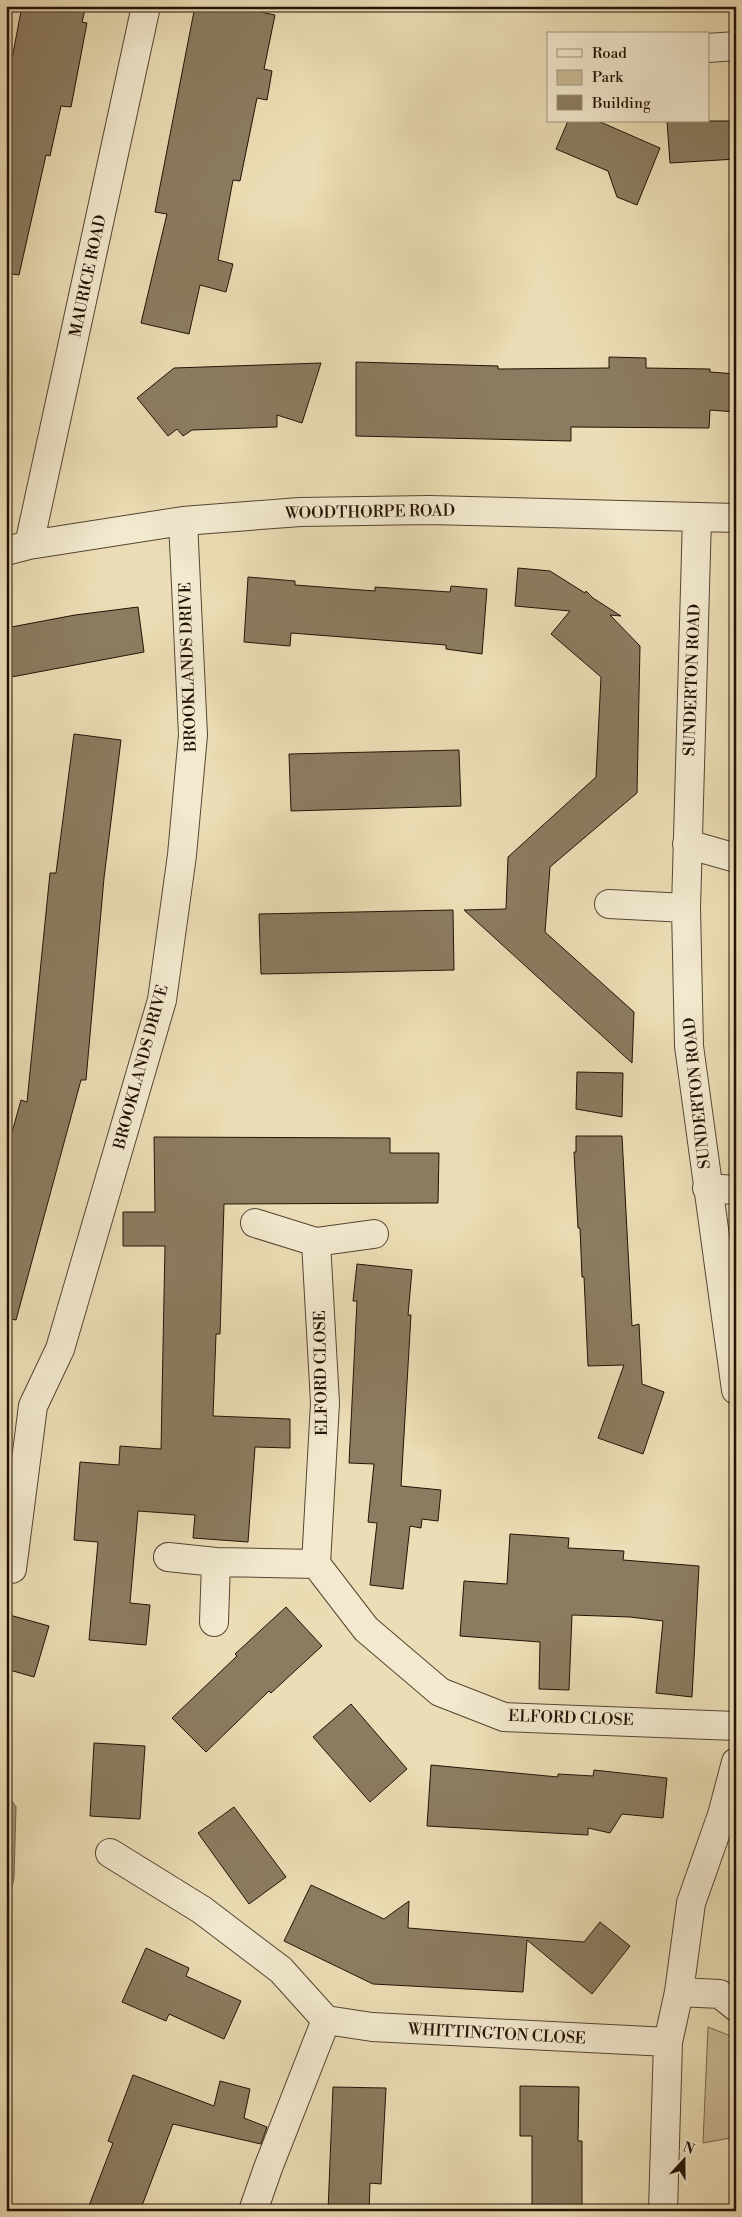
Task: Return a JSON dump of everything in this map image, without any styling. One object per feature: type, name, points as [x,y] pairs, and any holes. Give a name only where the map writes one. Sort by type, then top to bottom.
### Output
[{"type":"street","name":"MAURICE ROAD","points":[[18,548],[146,6]]},
{"type":"street","points":[[710,48],[736,46]]},
{"type":"street","name":"WOODTHORPE ROAD","points":[[18,548],[183,521],[300,512],[429,510],[736,518]]},
{"type":"street","name":"SUNDERTON ROAD","points":[[697,517],[686,908],[689,1046],[736,1390]]},
{"type":"street","name":"BROOKLANDS DRIVE","points":[[12,1569],[33,1406],[60,1349],[162,1000],[182,855],[193,735],[183,521]]},
{"type":"street","points":[[687,844],[736,858]]},
{"type":"street","points":[[609,904],[686,908]]},
{"type":"street","name":"SUNDERTON ROAD","points":[[707,1188],[736,1190]]},
{"type":"street","points":[[255,1223],[316,1242],[374,1234]]},
{"type":"street","name":"ELFORD CLOSE","points":[[316,1242],[325,1403],[316,1564],[366,1629],[440,1692],[504,1717],[736,1726]]},
{"type":"street","points":[[168,1557],[216,1562],[316,1564]]},
{"type":"street","points":[[214,1622],[216,1562]]},
{"type":"street","points":[[663,2211],[668,2042],[679,1992],[691,1903],[729,1817],[736,1762]]},
{"type":"street","points":[[110,1853],[202,1910],[281,1970],[326,2020],[253,2211]]},
{"type":"street","points":[[679,1992],[720,1994],[736,2007]]},
{"type":"street","name":"WHITTINGTON CLOSE","points":[[326,2020],[372,2027],[668,2042]]},
{"type":"green space","points":[[708,2027],[736,2038],[736,2137],[703,2143]]},
{"type":"water","points":[[6,1792],[16,1807],[14,1878],[6,1913]]},
{"type":"building","points":[[22,6],[86,6],[82,22],[87,23],[71,107],[61,106],[50,156],[46,155],[19,275],[6,273],[6,90]]},
{"type":"building","points":[[195,6],[233,6],[275,15],[264,69],[272,71],[267,100],[257,98],[240,181],[233,180],[218,260],[233,264],[226,292],[200,285],[189,334],[141,323],[167,214],[155,212]]},
{"type":"building","points":[[736,121],[736,159],[670,163],[667,122]]},
{"type":"building","points":[[568,122],[600,122],[660,148],[637,205],[617,197],[608,171],[556,149]]},
{"type":"building","points":[[609,357],[646,358],[646,368],[710,369],[710,372],[736,374],[736,412],[710,410],[709,428],[571,427],[571,441],[356,436],[356,362],[498,366],[498,369],[609,368]]},
{"type":"building","points":[[321,363],[302,423],[277,415],[277,427],[192,430],[183,436],[177,429],[168,436],[137,398],[174,368]]},
{"type":"building","points":[[518,568],[550,571],[585,593],[586,591],[593,598],[621,616],[610,615],[640,646],[637,793],[550,867],[545,932],[634,1012],[632,1063],[464,910],[506,909],[508,857],[596,777],[601,677],[551,634],[570,611],[515,606]]},
{"type":"building","points":[[248,577],[295,581],[295,585],[375,591],[375,587],[450,592],[451,586],[487,589],[482,654],[446,649],[446,645],[291,633],[290,646],[244,642]]},
{"type":"building","points":[[138,607],[144,652],[6,678],[6,628],[75,615]]},
{"type":"building","points":[[74,734],[121,740],[104,878],[86,1080],[81,1080],[16,1320],[6,1318],[6,1154],[21,1100],[27,1102],[50,873],[56,873]]},
{"type":"building","points":[[459,750],[461,806],[291,811],[289,754]]},
{"type":"building","points":[[453,910],[454,970],[261,974],[259,914]]},
{"type":"building","points":[[577,1072],[623,1073],[622,1117],[576,1109]]},
{"type":"building","points":[[576,1136],[622,1136],[632,1326],[639,1324],[642,1384],[664,1392],[643,1454],[598,1438],[624,1365],[588,1366],[584,1277],[582,1277],[580,1228],[578,1228],[574,1152],[576,1152]]},
{"type":"building","points":[[154,1137],[390,1138],[390,1153],[439,1153],[438,1203],[224,1204],[220,1334],[216,1334],[213,1416],[290,1419],[290,1448],[255,1447],[248,1542],[193,1538],[195,1515],[138,1511],[130,1603],[150,1605],[146,1645],[89,1640],[98,1542],[74,1540],[80,1462],[119,1465],[120,1446],[161,1449],[165,1246],[123,1246],[123,1212],[155,1212]]},
{"type":"building","points":[[357,1264],[412,1270],[408,1315],[411,1315],[401,1486],[441,1490],[438,1521],[422,1519],[421,1528],[410,1526],[403,1589],[370,1585],[377,1523],[368,1522],[374,1464],[349,1463],[357,1301],[353,1301]]},
{"type":"building","points":[[510,1534],[569,1538],[568,1548],[624,1551],[623,1560],[699,1566],[692,1697],[656,1693],[663,1621],[630,1617],[572,1615],[569,1690],[539,1689],[540,1642],[460,1636],[464,1581],[507,1584]]},
{"type":"building","points":[[286,1607],[322,1646],[271,1693],[269,1691],[206,1752],[172,1718],[237,1656],[235,1654]]},
{"type":"building","points":[[6,1614],[49,1626],[34,1677],[6,1669]]},
{"type":"building","points":[[351,1704],[407,1769],[370,1802],[313,1737]]},
{"type":"building","points":[[94,1743],[145,1746],[140,1819],[90,1816]]},
{"type":"building","points":[[431,1765],[558,1777],[558,1774],[593,1776],[594,1770],[667,1778],[663,1818],[622,1814],[610,1833],[588,1828],[588,1835],[427,1826]]},
{"type":"building","points":[[234,1807],[286,1877],[249,1904],[198,1833]]},
{"type":"building","points":[[311,1885],[384,1919],[409,1901],[408,1928],[584,1942],[600,1922],[630,1946],[592,1994],[527,1940],[523,1992],[373,1984],[284,1941]]},
{"type":"building","points":[[146,1948],[189,1968],[186,1976],[241,2001],[224,2039],[169,2014],[166,2021],[122,2002]]},
{"type":"building","points":[[133,2075],[214,2106],[220,2081],[250,2089],[244,2118],[267,2127],[261,2144],[173,2124],[140,2211],[87,2211],[113,2143],[108,2141]]},
{"type":"building","points":[[520,2086],[579,2087],[578,2141],[582,2141],[582,2211],[532,2211],[532,2136],[520,2136]]},
{"type":"building","points":[[333,2087],[386,2088],[381,2184],[370,2183],[369,2211],[328,2211]]}]
